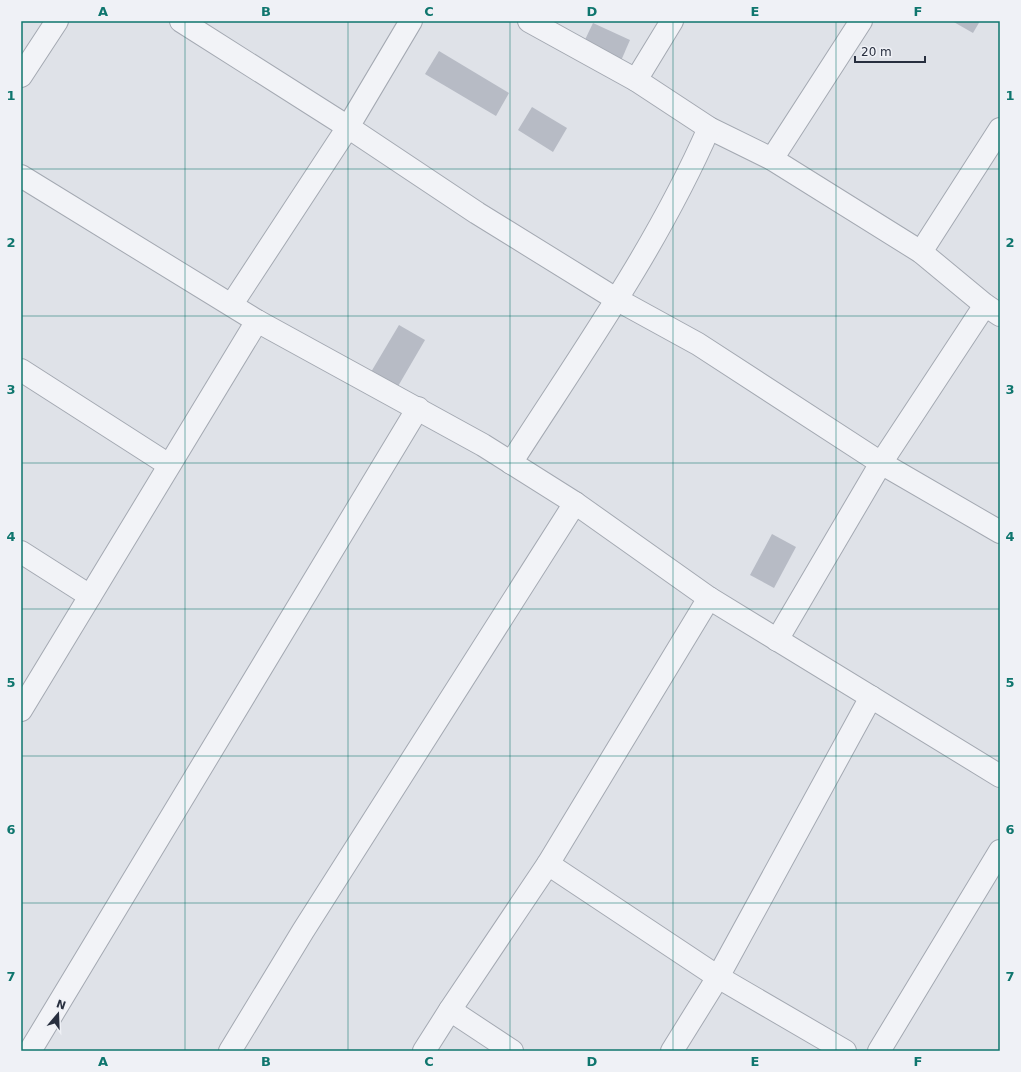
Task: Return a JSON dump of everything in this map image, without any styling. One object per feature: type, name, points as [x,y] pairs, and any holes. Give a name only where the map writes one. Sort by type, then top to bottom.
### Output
[{"type":"street","points":[[21,76],[57,21]]},
{"type":"street","points":[[181,21],[348,128],[477,214],[616,299],[698,344],[881,463],[1000,532]]},
{"type":"street","points":[[232,304],[348,128],[411,21]]},
{"type":"street","points":[[529,21],[636,80],[709,128],[772,159],[921,252],[993,310],[881,463],[777,640]]},
{"type":"street","points":[[636,80],[672,21]]},
{"type":"street","points":[[772,159],[861,21]]},
{"type":"street","points":[[511,463],[651,244],[696,158],[709,128]]},
{"type":"street","points":[[921,252],[1000,129]]},
{"type":"street","points":[[21,176],[232,304],[257,321],[418,408],[511,463],[575,503],[709,598],[1000,776]]},
{"type":"street","points":[[21,710],[257,321]]},
{"type":"street","points":[[21,370],[169,465]]},
{"type":"street","points":[[30,1051],[418,408]]},
{"type":"street","points":[[230,1051],[303,931],[575,503]]},
{"type":"street","points":[[21,552],[90,596]]},
{"type":"street","points":[[424,1051],[548,864],[709,598]]},
{"type":"street","points":[[672,1051],[718,977],[871,697]]},
{"type":"street","points":[[879,1051],[1000,851]]},
{"type":"street","points":[[548,864],[718,977],[845,1051]]},
{"type":"street","points":[[450,1010],[512,1051]]},
{"type":"building","points":[[952,21],[980,21],[973,33]]},
{"type":"building","points":[[593,23],[630,40],[620,63],[582,46]]},
{"type":"building","points":[[439,51],[509,93],[496,116],[425,74]]},
{"type":"building","points":[[532,107],[567,128],[553,152],[518,130]]},
{"type":"building","points":[[399,325],[425,340],[397,388],[371,372]]},
{"type":"building","points":[[772,534],[796,547],[774,588],[750,575]]}]
